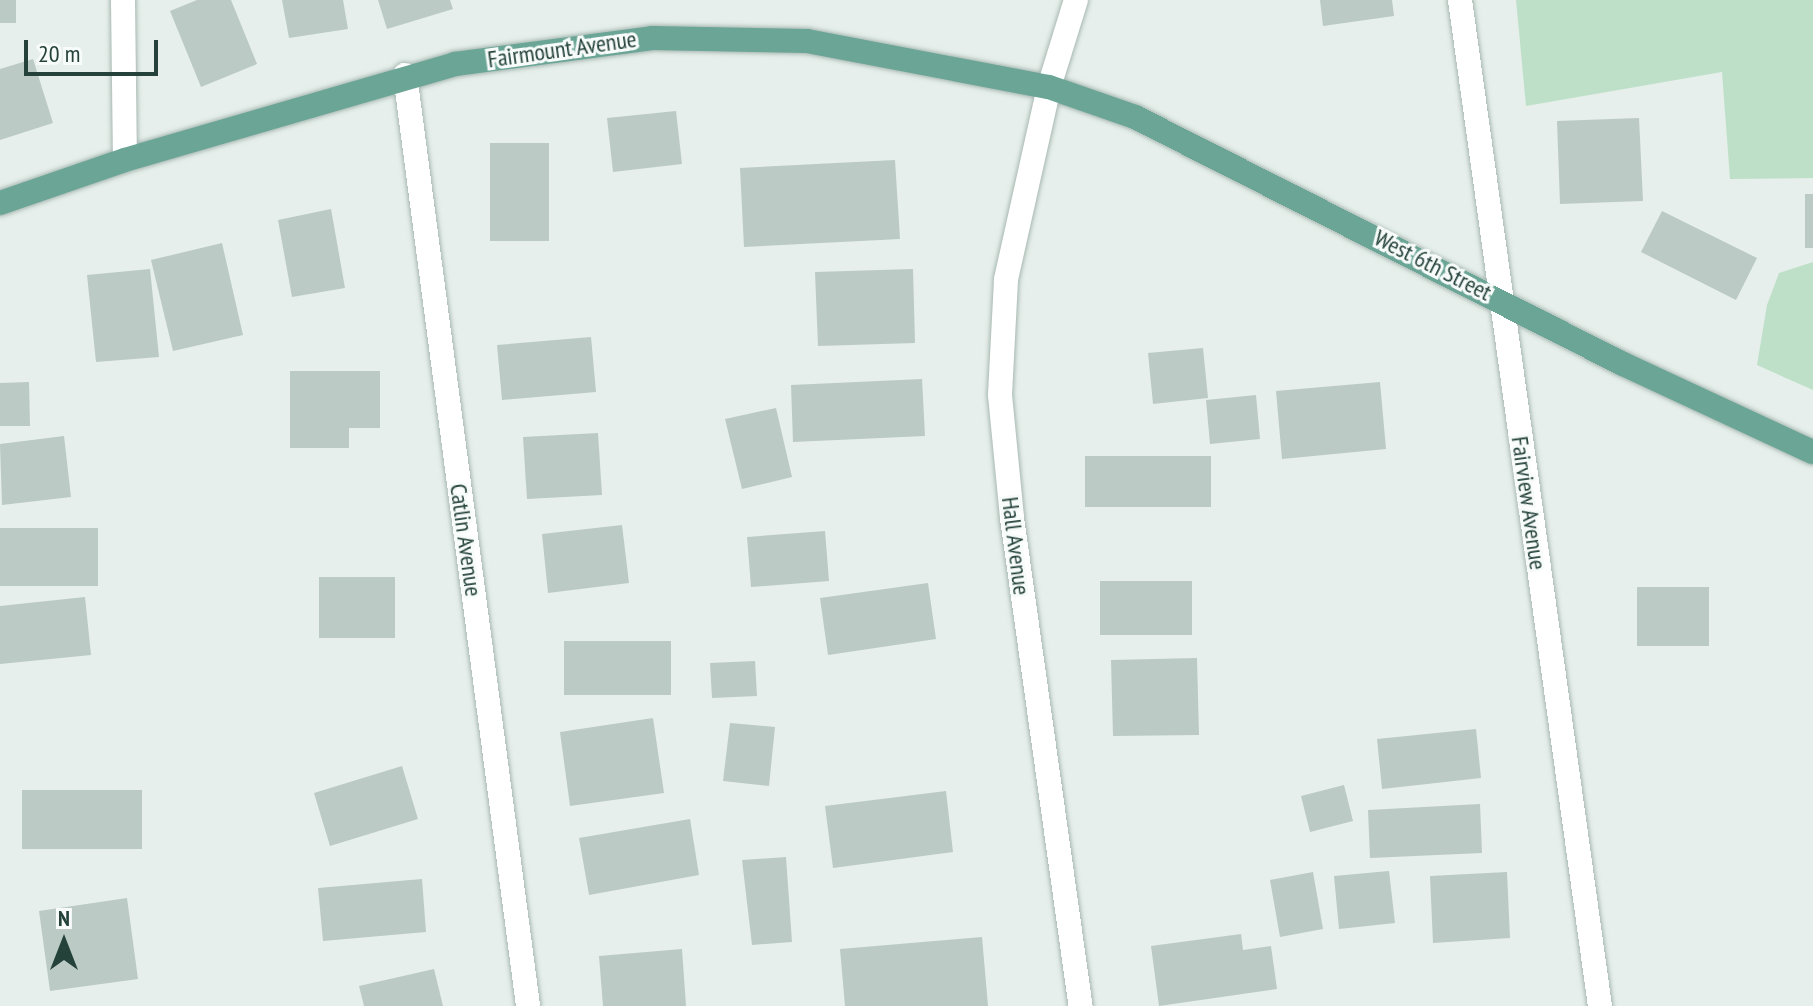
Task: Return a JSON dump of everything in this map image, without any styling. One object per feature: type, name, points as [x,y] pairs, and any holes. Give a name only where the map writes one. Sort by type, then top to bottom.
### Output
[{"type":"main road","name":"Fairmount Avenue","points":[[0,203],[125,160],[405,75],[598,42],[723,38],[800,40],[877,50],[1049,87]]},
{"type":"main road","name":"West 6th Street","points":[[1049,87],[1195,143],[1623,364],[1813,452]]},
{"type":"street","points":[[123,0],[125,160]]},
{"type":"street","points":[[1049,87],[1076,0]]},
{"type":"street","name":"Fairview Avenue","points":[[1460,0],[1600,1006]]},
{"type":"street","name":"Catlin Avenue","points":[[405,75],[528,1006]]},
{"type":"street","name":"Hall Avenue","points":[[1049,87],[1006,280],[1000,395],[1012,518],[1081,1006]]},
{"type":"green space","points":[[1516,0],[1813,0],[1813,178],[1730,179],[1722,72],[1526,106]]},
{"type":"green space","points":[[1813,262],[1813,390],[1757,365],[1767,305],[1779,273]]},
{"type":"building","points":[[0,0],[16,0],[16,23],[0,23]]},
{"type":"building","points":[[197,0],[231,0],[257,64],[201,87],[170,11]]},
{"type":"building","points":[[282,0],[343,0],[348,29],[289,38]]},
{"type":"building","points":[[378,0],[450,0],[453,9],[387,29]]},
{"type":"building","points":[[1320,0],[1392,0],[1394,16],[1323,26]]},
{"type":"building","points":[[33,59],[53,123],[0,140],[0,69]]},
{"type":"building","points":[[676,111],[682,164],[613,172],[607,118]]},
{"type":"building","points":[[1639,118],[1643,201],[1560,204],[1557,121]]},
{"type":"building","points":[[490,143],[549,143],[549,241],[490,241]]},
{"type":"building","points":[[895,160],[900,239],[744,247],[740,168]]},
{"type":"building","points":[[1805,194],[1813,194],[1813,248],[1805,248]]},
{"type":"building","points":[[331,209],[345,288],[292,297],[278,220]]},
{"type":"building","points":[[1662,211],[1757,258],[1736,300],[1641,252]]},
{"type":"building","points":[[222,243],[243,335],[173,351],[151,260]]},
{"type":"building","points":[[150,269],[159,357],[96,362],[87,275]]},
{"type":"building","points":[[913,269],[915,343],[818,346],[815,272]]},
{"type":"building","points":[[591,337],[596,392],[502,400],[497,345]]},
{"type":"building","points":[[1203,348],[1208,398],[1153,404],[1148,353]]},
{"type":"building","points":[[290,371],[380,371],[380,428],[349,428],[349,448],[290,448]]},
{"type":"building","points":[[922,379],[925,436],[793,442],[791,385]]},
{"type":"building","points":[[29,382],[30,426],[0,426],[0,383]]},
{"type":"building","points":[[1380,382],[1386,449],[1282,459],[1276,391]]},
{"type":"building","points":[[1256,395],[1260,439],[1210,444],[1206,400]]},
{"type":"building","points":[[776,408],[792,477],[742,489],[725,419]]},
{"type":"building","points":[[598,433],[602,495],[527,499],[523,437]]},
{"type":"building","points":[[64,436],[71,497],[2,505],[0,444]]},
{"type":"building","points":[[1085,456],[1211,456],[1211,507],[1085,507]]},
{"type":"building","points":[[622,525],[629,583],[548,593],[542,534]]},
{"type":"building","points":[[0,528],[98,528],[98,586],[0,586]]},
{"type":"building","points":[[825,531],[829,581],[751,587],[747,537]]},
{"type":"building","points":[[319,577],[395,577],[395,638],[319,638]]},
{"type":"building","points":[[1100,581],[1192,581],[1192,635],[1100,635]]},
{"type":"building","points":[[928,583],[936,639],[828,655],[820,598]]},
{"type":"building","points":[[1637,587],[1709,587],[1709,646],[1637,646]]},
{"type":"building","points":[[85,597],[91,655],[0,664],[0,606]]},
{"type":"building","points":[[564,641],[671,641],[671,695],[564,695]]},
{"type":"building","points":[[1197,658],[1199,735],[1113,736],[1111,660]]},
{"type":"building","points":[[755,661],[757,696],[712,698],[710,663]]},
{"type":"building","points":[[653,718],[664,793],[570,806],[560,732]]},
{"type":"building","points":[[730,723],[775,727],[769,786],[723,781]]},
{"type":"building","points":[[1476,729],[1481,778],[1382,789],[1377,739]]},
{"type":"building","points":[[402,766],[418,819],[330,846],[314,793]]},
{"type":"building","points":[[1344,785],[1353,821],[1310,832],[1301,796]]},
{"type":"building","points":[[22,790],[142,790],[142,849],[22,849]]},
{"type":"building","points":[[946,791],[953,852],[833,868],[825,806]]},
{"type":"building","points":[[1480,804],[1482,853],[1370,858],[1368,810]]},
{"type":"building","points":[[690,819],[699,875],[589,895],[579,838]]},
{"type":"building","points":[[786,857],[792,942],[752,945],[742,860]]},
{"type":"building","points":[[1389,871],[1395,923],[1339,929],[1334,876]]},
{"type":"building","points":[[1313,872],[1323,929],[1280,937],[1270,880]]},
{"type":"building","points":[[1507,872],[1510,938],[1433,943],[1430,876]]},
{"type":"building","points":[[422,879],[426,932],[323,941],[318,888]]},
{"type":"building","points":[[127,898],[138,979],[50,991],[39,911]]},
{"type":"building","points":[[1241,934],[1243,950],[1271,946],[1277,989],[1159,1006],[1151,946]]},
{"type":"building","points":[[982,937],[988,1006],[845,1006],[840,949]]},
{"type":"building","points":[[682,949],[686,1006],[603,1006],[599,956]]},
{"type":"building","points":[[434,969],[443,1006],[364,1006],[359,986]]}]
